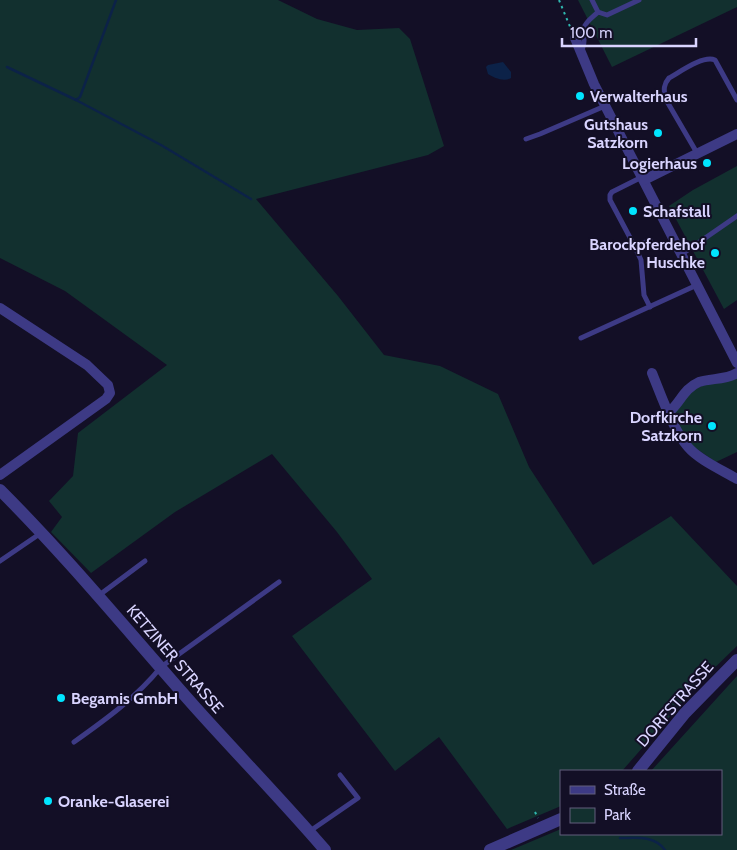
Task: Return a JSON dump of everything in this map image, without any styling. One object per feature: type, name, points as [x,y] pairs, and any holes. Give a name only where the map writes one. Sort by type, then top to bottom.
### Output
[{"type":"street","points":[[575,38],[594,84],[737,363]]},
{"type":"street","points":[[643,178],[737,134]]},
{"type":"street","points":[[0,308],[87,365],[108,385],[110,393],[106,400],[0,475]]},
{"type":"street","points":[[652,374],[668,413],[688,448],[707,462],[737,479]]},
{"type":"street","points":[[668,413],[675,407],[681,396],[698,382],[737,374]]},
{"type":"street","name":"KETZINER STRASSE","points":[[0,490],[41,533],[195,707],[326,850]]},
{"type":"street","name":"DORFSTRASSE","points":[[639,770],[686,713],[737,660]]},
{"type":"street","points":[[490,850],[560,819]]},
{"type":"lane","points":[[592,0],[598,12],[607,15],[639,0]]},
{"type":"lane","points":[[581,52],[586,43],[583,30],[584,25],[598,12]]},
{"type":"lane","points":[[698,153],[665,98],[665,83],[669,78],[704,59],[712,58],[715,60],[737,100]]},
{"type":"lane","points":[[526,139],[605,106]]},
{"type":"lane","points":[[643,178],[612,192],[610,200],[641,260],[644,295],[650,307]]},
{"type":"lane","points":[[682,254],[737,216]]},
{"type":"lane","points":[[635,247],[650,240]]},
{"type":"lane","points":[[581,338],[698,285]]},
{"type":"lane","points":[[0,561],[41,533]]},
{"type":"lane","points":[[98,596],[145,561]]},
{"type":"lane","points":[[74,742],[149,682],[162,668],[279,582]]},
{"type":"lane","points":[[310,831],[358,798],[340,775]]},
{"type":"path","points":[[559,0],[575,38]]},
{"type":"green space","points":[[0,0],[278,0],[317,19],[357,30],[399,28],[410,39],[444,146],[428,155],[256,199],[338,296],[384,355],[440,366],[498,394],[529,467],[593,565],[671,516],[737,586],[737,646],[701,681],[623,770],[560,770],[560,806],[507,829],[439,737],[395,771],[292,636],[372,579],[337,532],[272,454],[175,512],[91,573],[51,532],[62,517],[49,501],[73,476],[78,433],[167,365],[65,291],[0,258]]},
{"type":"green space","points":[[578,0],[737,0],[737,7],[612,67]]},
{"type":"green space","name":"Barockpferdehof Huschke","points":[[737,166],[737,300],[724,309],[669,206],[693,190]]},
{"type":"green space","points":[[737,378],[737,452],[716,462],[691,445],[673,416],[692,391],[706,384]]},
{"type":"green space","points":[[737,676],[737,850],[511,850],[560,829],[560,835],[722,835],[722,770],[652,770]]},
{"type":"water","points":[[503,62],[511,72],[511,78],[502,80],[488,74],[486,67],[488,65]]},
{"type":"waterway","points":[[7,67],[76,100],[80,97],[116,0]]},
{"type":"waterway","points":[[76,100],[161,145],[251,199]]},
{"type":"waterway","points":[[620,838],[650,840],[661,845],[665,850]]},
{"type":"place","name":"Verwalterhaus","points":[[580,96]]},
{"type":"place","name":"Gutshaus Satzkorn","points":[[658,133]]},
{"type":"place","name":"Logierhaus","points":[[707,163]]},
{"type":"place","name":"Schafstall","points":[[633,211]]},
{"type":"place","name":"Barockpferdehof Huschke","points":[[715,253]]},
{"type":"place","name":"Dorfkirche Satzkorn","points":[[712,426]]},
{"type":"place","name":"Begamis GmbH","points":[[61,698]]},
{"type":"place","name":"Oranke-Glaserei","points":[[48,801]]}]
